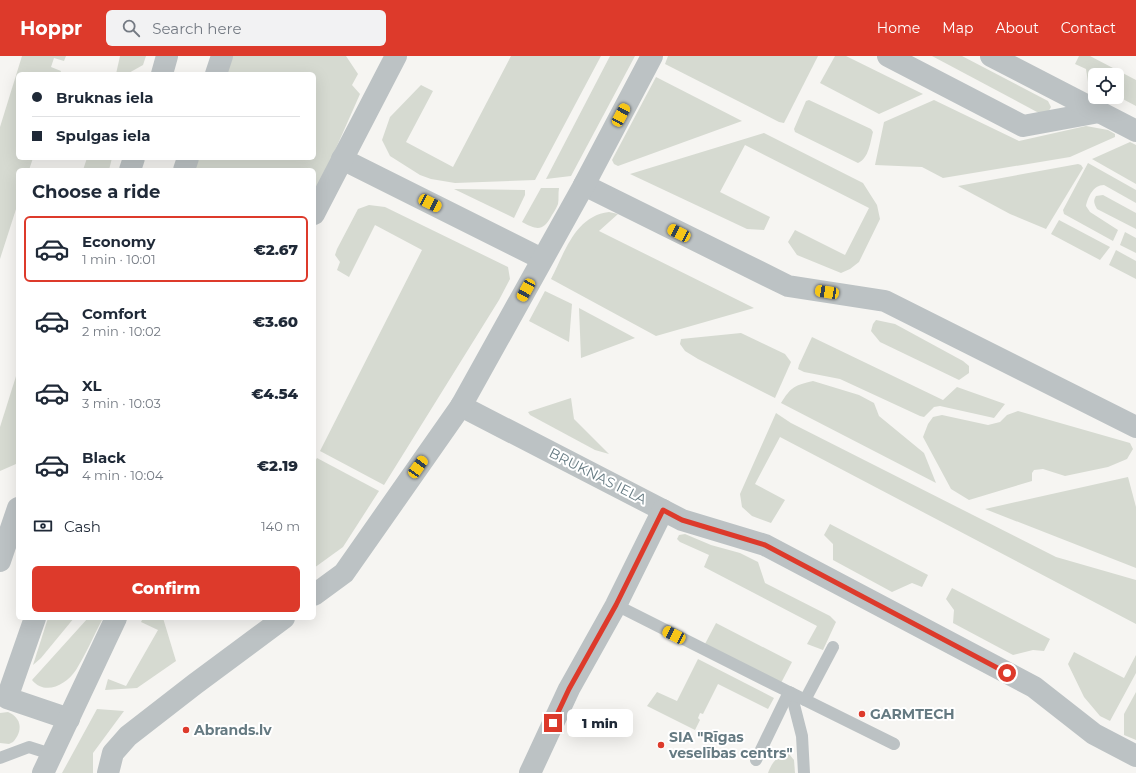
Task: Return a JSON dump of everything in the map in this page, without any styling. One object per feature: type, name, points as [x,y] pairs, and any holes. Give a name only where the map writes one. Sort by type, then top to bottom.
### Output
[{"type":"street","points":[[163,72],[167,56]]},
{"type":"street","points":[[217,72],[222,56]]},
{"type":"street","points":[[316,210],[378,94],[396,56]]},
{"type":"street","points":[[316,594],[344,573],[461,406],[584,185],[652,56]]},
{"type":"street","points":[[888,56],[1023,126],[1099,112]]},
{"type":"street","points":[[991,56],[1136,131]]},
{"type":"street","points":[[342,159],[542,259]]},
{"type":"street","points":[[584,185],[788,286],[885,301],[1136,426]]},
{"type":"street","name":"BRUKNAS IELA","points":[[461,406],[682,520],[765,545],[1034,687],[1094,734],[1136,756]]},
{"type":"street","points":[[530,773],[569,689],[616,605],[663,510]]},
{"type":"street","points":[[0,561],[16,514]]},
{"type":"street","points":[[34,620],[4,697],[69,719]]},
{"type":"street","points":[[47,764],[115,620]]},
{"type":"street","points":[[108,773],[113,753],[128,736],[281,620]]},
{"type":"lane","points":[[616,605],[894,744]]},
{"type":"lane","points":[[805,700],[833,647]]},
{"type":"lane","points":[[756,760],[790,693]]},
{"type":"lane","points":[[790,693],[802,736],[804,773]]},
{"type":"lane","points":[[0,758],[30,747],[47,764]]},
{"type":"shaded area","points":[[22,56],[66,56],[64,61],[54,58],[51,67],[61,72],[17,72]]},
{"type":"shaded area","points":[[120,56],[146,56],[143,65],[131,72],[116,72]]},
{"type":"shaded area","points":[[231,56],[346,56],[358,74],[352,85],[360,94],[316,193],[316,168],[196,168],[198,160],[316,160],[316,72],[226,72]]},
{"type":"shaded area","points":[[511,56],[601,56],[535,180],[455,183],[431,179],[420,175],[390,156],[382,140],[390,117],[421,85],[433,91],[406,142],[453,167]]},
{"type":"shaded area","points":[[610,56],[635,56],[571,176],[546,179]]},
{"type":"shaded area","points":[[668,56],[818,56],[784,123],[779,122],[665,64]]},
{"type":"shaded area","points":[[835,56],[846,56],[923,94],[879,114],[820,83]]},
{"type":"shaded area","points":[[932,56],[962,56],[1048,101],[1051,107],[1047,114],[1037,112]]},
{"type":"shaded area","points":[[1079,56],[1090,56],[1113,68],[1088,68],[1088,82],[1086,69],[1075,64]]},
{"type":"shaded area","points":[[1124,74],[1136,80],[1136,106],[1124,100]]},
{"type":"shaded area","points":[[16,75],[16,160],[32,160],[30,168],[16,168],[16,209],[0,259],[0,127]]},
{"type":"shaded area","points":[[656,77],[742,121],[618,166],[614,164],[612,160]]},
{"type":"shaded area","points":[[809,100],[871,129],[873,132],[870,145],[865,158],[862,161],[858,163],[795,132],[794,129],[806,101]]},
{"type":"shaded area","points":[[934,100],[1019,141],[1086,126],[1108,130],[1115,134],[1115,137],[1070,157],[943,178],[922,167],[875,165],[884,122]]},
{"type":"shaded area","points":[[764,133],[863,183],[877,205],[880,219],[859,262],[850,269],[841,273],[797,255],[788,242],[795,230],[845,255],[869,208],[745,145],[720,192],[770,217],[764,230],[747,229],[630,174]]},
{"type":"shaded area","points":[[1130,142],[1136,145],[1136,184],[1092,159]]},
{"type":"shaded area","points":[[86,160],[112,160],[110,168],[84,168]]},
{"type":"shaded area","points":[[1088,163],[1136,190],[1136,203],[1104,185],[1094,189],[1088,199],[1086,206],[1090,212],[1118,230],[1113,241],[1064,214],[1063,210]]},
{"type":"shaded area","points":[[1078,164],[1083,168],[1046,229],[1010,214],[958,186]]},
{"type":"shaded area","points":[[541,188],[559,188],[558,205],[549,221],[543,227],[536,228],[522,222]]},
{"type":"shaded area","points":[[454,189],[525,190],[525,195],[514,218]]},
{"type":"shaded area","points":[[1103,195],[1136,213],[1136,229],[1097,209],[1094,202],[1095,198],[1096,196]]},
{"type":"shaded area","points":[[369,205],[385,207],[508,267],[510,279],[499,300],[384,485],[320,451],[422,250],[375,225],[349,277],[337,270],[340,262],[335,255],[337,249],[358,209]]},
{"type":"shaded area","points":[[609,212],[618,214],[599,231],[754,308],[656,336],[551,279],[572,237],[579,228],[588,220],[597,215]]},
{"type":"shaded area","points":[[1059,220],[1110,247],[1100,260],[1051,234]]},
{"type":"shaded area","points":[[1125,232],[1136,238],[1136,253],[1120,245]]},
{"type":"shaded area","points":[[1116,250],[1136,261],[1136,279],[1109,265]]},
{"type":"shaded area","points":[[545,291],[572,304],[569,342],[529,321]]},
{"type":"shaded area","points":[[579,308],[635,338],[581,358]]},
{"type":"shaded area","points":[[876,320],[895,324],[963,361],[969,366],[969,373],[959,380],[880,342],[871,331]]},
{"type":"shaded area","points":[[741,333],[785,354],[791,362],[775,398],[698,359],[685,351],[680,344],[681,339]]},
{"type":"shaded area","points":[[812,337],[943,400],[957,387],[1005,404],[994,418],[940,406],[934,407],[924,417],[920,416],[840,379],[804,372],[798,369]]},
{"type":"shaded area","points":[[16,376],[16,464],[0,471],[0,427]]},
{"type":"shaded area","points":[[813,381],[859,395],[874,403],[879,416],[924,453],[936,483],[781,403],[791,390],[802,384]]},
{"type":"shaded area","points":[[571,398],[574,419],[609,454],[595,450],[530,415],[528,412]]},
{"type":"shaded area","points":[[1018,411],[1130,443],[1133,449],[1127,459],[1108,467],[1065,476],[1043,469],[1034,470],[1032,473],[1032,481],[969,500],[951,489],[923,437],[928,424],[933,417],[942,415],[988,425],[1000,422],[1007,415]]},
{"type":"shaded area","points":[[776,413],[791,423],[1056,557],[1136,580],[1136,624],[780,437],[755,484],[785,500],[771,523],[752,516],[742,507],[740,494]]},
{"type":"shaded area","points":[[317,458],[379,491],[343,547],[316,567]]},
{"type":"shaded area","points":[[1128,477],[1136,507],[1136,568],[985,509]]},
{"type":"shaded area","points":[[830,524],[928,575],[922,587],[912,583],[892,592],[833,560],[833,544],[824,535]]},
{"type":"shaded area","points":[[685,534],[711,545],[740,553],[758,562],[765,583],[830,616],[836,622],[823,650],[807,644],[817,626],[704,567],[709,555],[680,542],[677,539],[679,535]]},
{"type":"shaded area","points":[[952,588],[1050,639],[1044,651],[1033,650],[1013,655],[953,623],[954,610],[946,599]]},
{"type":"shaded area","points":[[47,620],[72,620],[41,658],[33,665]]},
{"type":"shaded area","points":[[86,620],[102,620],[76,670],[67,680],[55,687],[49,688],[37,685],[32,680]]},
{"type":"shaded area","points":[[142,620],[164,620],[176,661],[137,688],[105,690],[108,679],[126,686],[158,630],[141,622]]},
{"type":"shaded area","points":[[716,623],[792,662],[781,683],[705,644]]},
{"type":"shaded area","points":[[1074,652],[1124,678],[1136,655],[1136,673],[1110,721],[1100,716],[1084,697],[1068,664]]},
{"type":"shaded area","points":[[698,659],[774,698],[768,709],[718,684],[703,714],[700,713],[698,718],[700,720],[695,730],[647,706],[657,692],[677,701]]},
{"type":"shaded area","points":[[1136,692],[1136,740],[1124,735],[1124,714]]},
{"type":"shaded area","points":[[97,709],[124,711],[93,753],[93,773],[62,773]]},
{"type":"shaded area","points":[[8,712],[16,718],[20,725],[20,729],[13,742],[9,744],[0,743],[0,713]]},
{"type":"shaded area","points":[[789,754],[794,760],[795,773],[768,773],[776,760],[781,756]]},
{"type":"place","name":"GARMTECH","points":[[862,714]]},
{"type":"place","name":"Abrands.lv","points":[[186,730]]},
{"type":"place","name":"SIA \"Rīgas veselības centrs\"","points":[[661,745]]},
{"type":"route","points":[[553,723],[569,689],[616,605],[663,510],[682,520],[765,545],[1007,673]]}]
